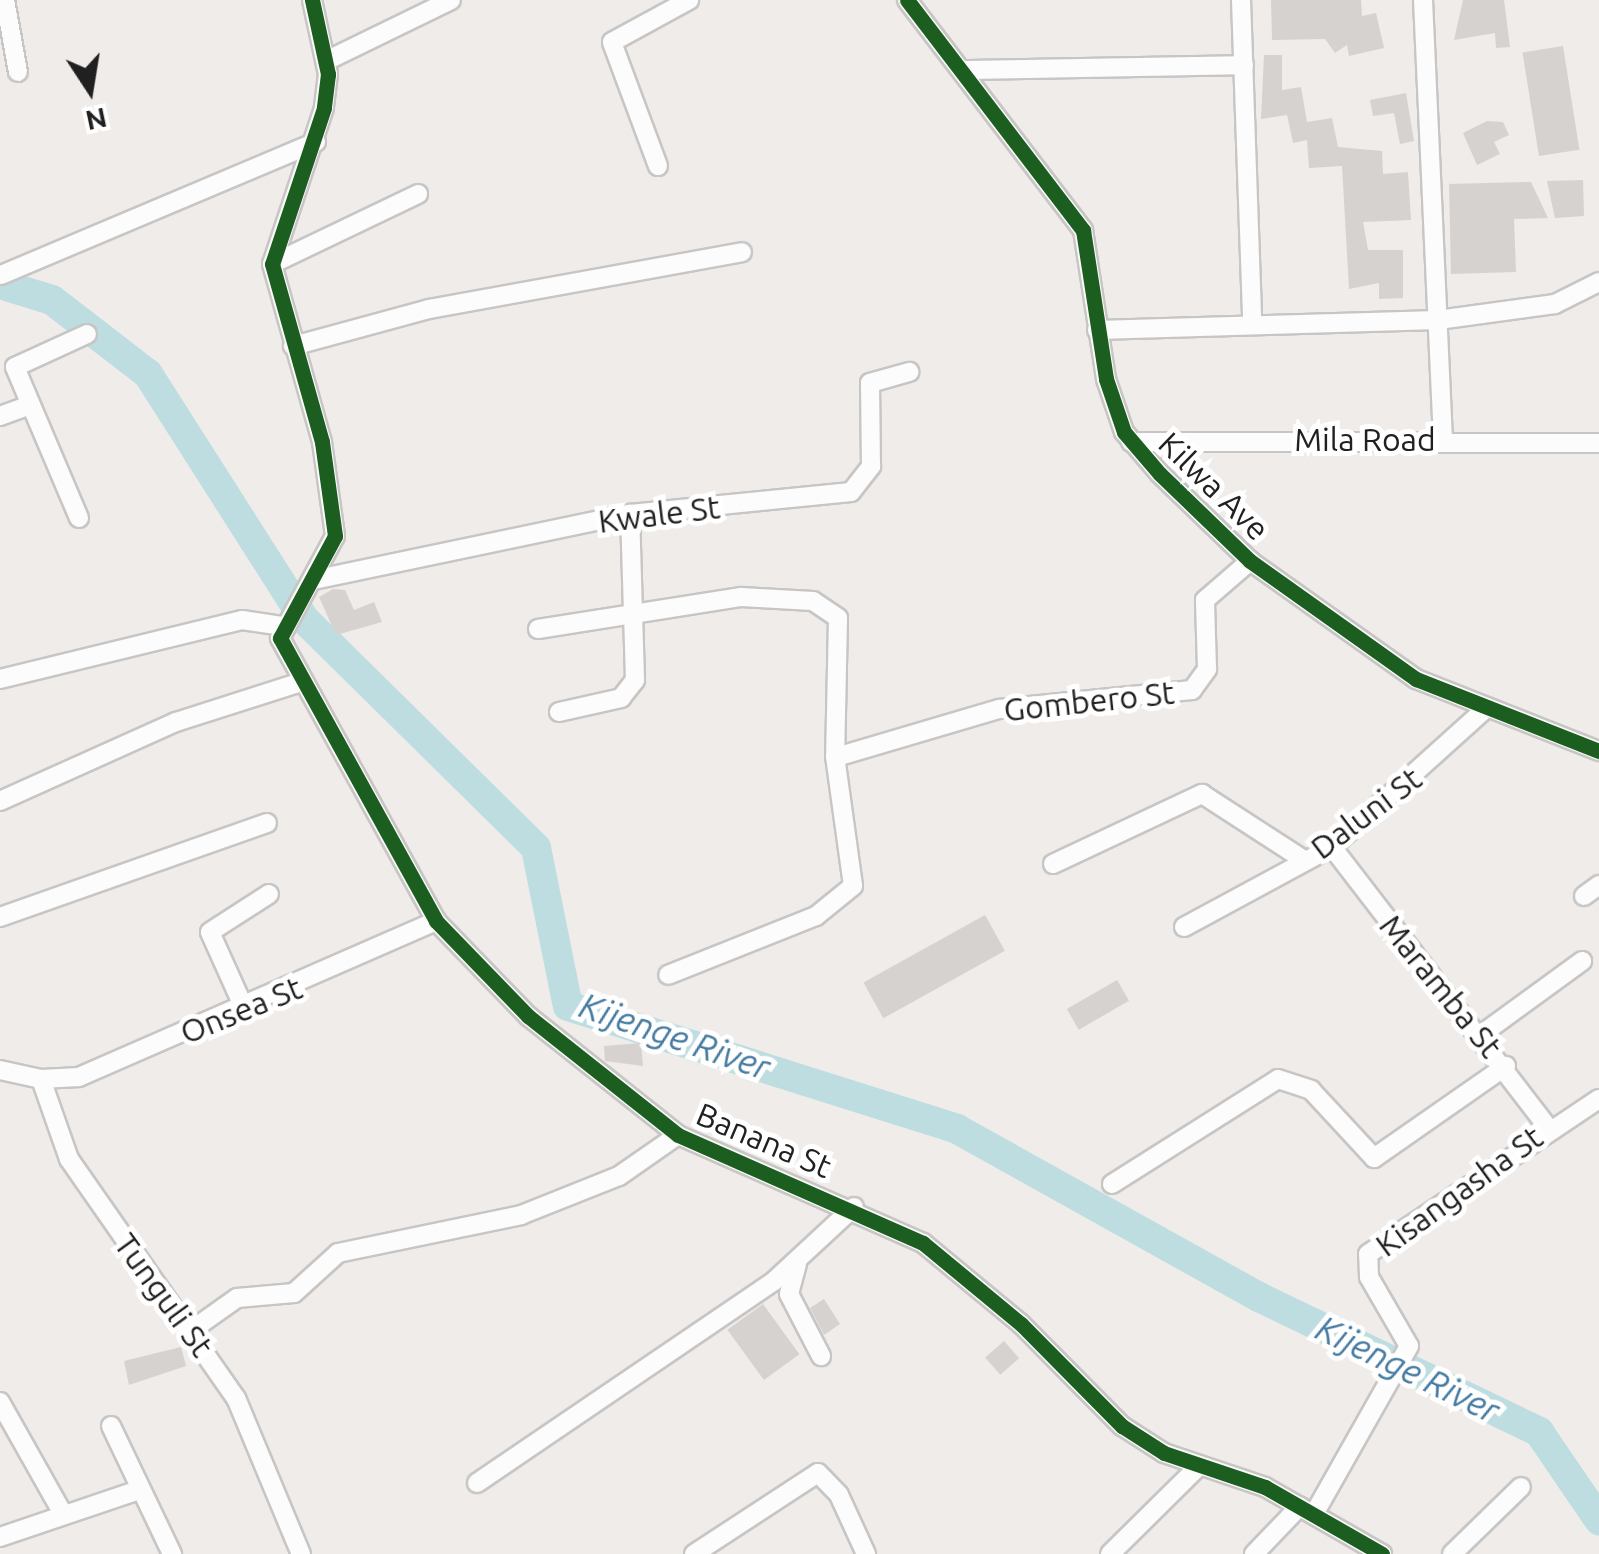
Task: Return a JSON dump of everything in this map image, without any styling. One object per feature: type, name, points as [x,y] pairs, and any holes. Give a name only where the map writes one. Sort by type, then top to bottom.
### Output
[{"type":"street","points":[[0,679],[242,620],[285,622],[335,536],[334,498],[272,264],[316,142],[326,61],[312,0]]},
{"type":"street","points":[[326,61],[451,0]]},
{"type":"street","points":[[658,166],[612,42],[688,0]]},
{"type":"street","name":"Kilwa Ave","points":[[907,0],[1083,230],[1097,330],[1131,442],[1250,561],[1352,638],[1482,712],[1599,751]]},
{"type":"street","points":[[1242,0],[1252,323]]},
{"type":"street","points":[[1423,0],[1442,440]]},
{"type":"street","points":[[4,8],[18,72]]},
{"type":"street","points":[[963,70],[1244,66]]},
{"type":"street","points":[[1,275],[316,142]]},
{"type":"street","points":[[272,264],[418,194]]},
{"type":"street","points":[[294,346],[429,309],[742,252]]},
{"type":"street","points":[[1097,330],[1438,320],[1554,304],[1599,282]]},
{"type":"street","points":[[79,518],[16,363],[86,334]]},
{"type":"street","name":"Kwale St","points":[[308,587],[630,514],[852,492],[871,466],[870,383],[909,372]]},
{"type":"street","points":[[0,416],[30,405]]},
{"type":"street","name":"Mila Road","points":[[1131,442],[1599,442]]},
{"type":"street","points":[[559,712],[630,690],[640,660],[630,514]]},
{"type":"street","name":"Gombero St","points":[[836,757],[999,708],[1192,690],[1207,668],[1205,600],[1250,561]]},
{"type":"street","points":[[538,629],[637,607],[741,597],[824,604],[840,625],[836,757],[852,886],[816,916],[668,975]]},
{"type":"street","name":"Banana St","points":[[285,622],[301,682],[436,921],[583,1064],[678,1135],[854,1207],[951,1262],[1122,1426],[1199,1466],[1307,1510],[1382,1554]]},
{"type":"street","points":[[0,801],[176,722],[301,682]]},
{"type":"street","name":"Daluni St","points":[[1184,927],[1332,847],[1482,712]]},
{"type":"street","points":[[1052,864],[1202,794],[1304,860]]},
{"type":"street","points":[[0,917],[267,823]]},
{"type":"street","name":"Maramba St","points":[[1332,847],[1482,1034],[1546,1126]]},
{"type":"street","points":[[246,1010],[210,932],[268,894]]},
{"type":"street","name":"Onsea St","points":[[41,1079],[60,1083],[246,1010],[436,921]]},
{"type":"street","points":[[1482,1034],[1582,960]]},
{"type":"street","points":[[1112,1184],[1278,1079],[1311,1090],[1374,1158],[1506,1066]]},
{"type":"street","points":[[0,1070],[41,1079]]},
{"type":"street","name":"Tunguli St","points":[[41,1079],[69,1159],[236,1398],[302,1554]]},
{"type":"street","name":"Kisangasha St","points":[[1307,1510],[1409,1346],[1369,1277],[1368,1254],[1546,1126],[1599,1099]]},
{"type":"street","points":[[189,1332],[238,1298],[294,1293],[338,1252],[521,1215],[619,1176],[678,1135]]},
{"type":"street","points":[[476,1483],[797,1263],[854,1207]]},
{"type":"street","points":[[797,1263],[789,1294],[821,1356]]},
{"type":"street","points":[[0,1402],[63,1514]]},
{"type":"street","points":[[111,1426],[138,1490],[172,1554]]},
{"type":"street","points":[[1110,1554],[1199,1466]]},
{"type":"street","points":[[694,1554],[818,1473],[866,1554]]},
{"type":"street","points":[[1452,1554],[1521,1487]]},
{"type":"street","points":[[0,1537],[138,1490]]},
{"type":"street","points":[[1254,1554],[1307,1510]]},
{"type":"building","points":[[1271,0],[1361,0],[1362,16],[1376,13],[1384,48],[1349,56],[1347,45],[1335,53],[1325,39],[1272,40]]},
{"type":"building","points":[[1463,0],[1504,0],[1510,47],[1496,48],[1495,33],[1454,40]]},
{"type":"building","points":[[1563,46],[1579,150],[1539,156],[1523,52]]},
{"type":"building","points":[[1264,55],[1282,55],[1282,90],[1301,87],[1307,122],[1332,118],[1338,147],[1382,151],[1383,174],[1408,172],[1411,220],[1363,222],[1368,250],[1403,250],[1403,298],[1379,299],[1379,283],[1349,289],[1342,166],[1309,168],[1307,140],[1293,143],[1287,115],[1261,119]]},
{"type":"building","points":[[1406,93],[1414,141],[1400,144],[1394,113],[1373,116],[1370,100]]},
{"type":"building","points":[[1487,121],[1503,122],[1509,135],[1494,142],[1500,154],[1477,165],[1463,133]]},
{"type":"building","points":[[1583,180],[1584,216],[1555,218],[1547,181]]},
{"type":"building","points":[[1531,182],[1548,218],[1514,219],[1516,272],[1451,274],[1449,184]]},
{"type":"building","points":[[333,589],[345,590],[354,610],[374,602],[382,622],[336,635],[319,597]]},
{"type":"building","points":[[985,915],[1005,951],[883,1018],[863,982]]},
{"type":"building","points":[[1117,980],[1129,1001],[1079,1030],[1067,1009]]},
{"type":"building","points":[[641,1043],[643,1066],[605,1061],[604,1046]]},
{"type":"building","points":[[824,1299],[840,1324],[824,1335],[810,1308]]},
{"type":"building","points":[[763,1304],[799,1354],[764,1380],[727,1330]]},
{"type":"building","points":[[1004,1341],[1019,1358],[1000,1375],[985,1357]]},
{"type":"building","points":[[181,1347],[186,1366],[129,1385],[124,1361]]},
{"type":"waterway","name":"Kijenge River","points":[[0,284],[52,300],[148,374],[304,619],[536,848],[568,1006],[957,1129],[1259,1297],[1539,1432],[1599,1520]]},
{"type":"cycle path","points":[[312,0],[328,74],[324,108],[272,264],[322,442],[335,536],[280,638],[436,921],[528,1016],[678,1135],[923,1243],[1021,1324],[1122,1426],[1164,1453],[1265,1487],[1382,1554]]},
{"type":"cycle path","points":[[907,0],[1083,230],[1106,379],[1124,432],[1160,474],[1250,561],[1416,679],[1599,751]]}]
